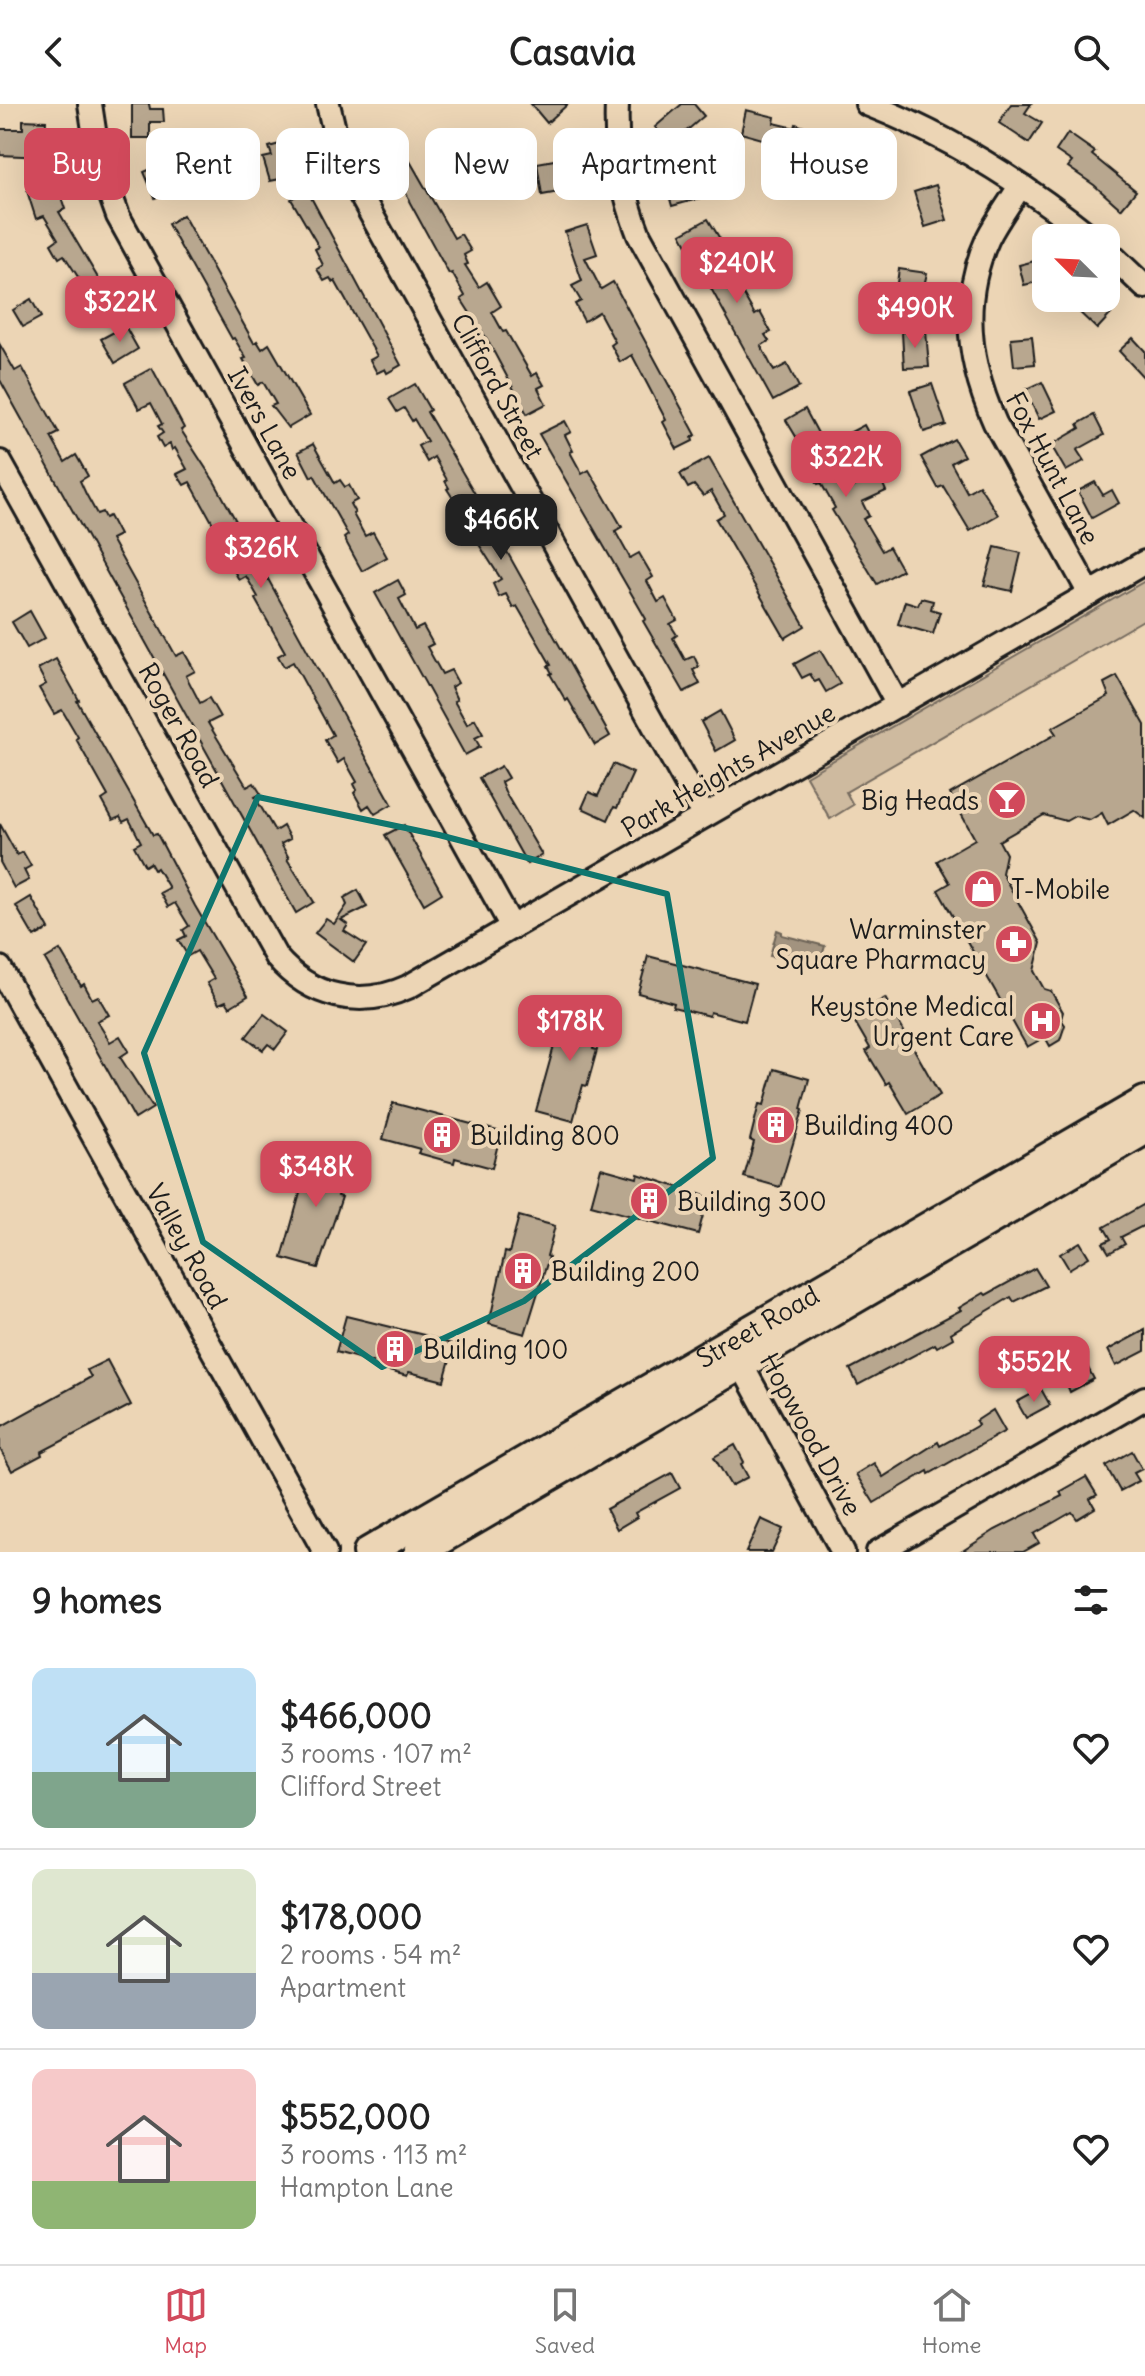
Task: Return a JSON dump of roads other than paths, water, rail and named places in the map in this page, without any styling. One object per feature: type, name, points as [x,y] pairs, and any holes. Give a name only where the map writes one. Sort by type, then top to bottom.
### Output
[{"type":"main road","name":"Street Road","points":[[419,1552],[1145,1101]]},
{"type":"main road","name":"Street Road","points":[[368,1552],[1145,1130]]},
{"type":"street","name":"Ivers Lane","points":[[90,104],[99,163],[118,216],[512,927]]},
{"type":"street","name":"Clifford Street","points":[[328,104],[338,146],[355,185],[704,816]]},
{"type":"street","points":[[617,104],[616,130],[621,178],[639,235],[898,705]]},
{"type":"street","points":[[867,104],[945,139],[1020,186],[1073,224]]},
{"type":"street","name":"Fox Hunt Lane","points":[[1020,186],[989,236],[980,260],[970,310],[972,352],[983,396],[995,423],[1090,594]]},
{"type":"street","points":[[1120,263],[1145,287]]},
{"type":"street","name":"Roger Road","points":[[0,462],[276,957],[301,981],[330,995]]},
{"type":"street","name":"Park Heights Avenue","points":[[330,995],[361,999],[395,993],[1145,562]]},
{"type":"street","name":"Valley Road","points":[[0,968],[325,1552]]},
{"type":"street","name":"Hopwood Drive","points":[[736,1353],[843,1552]]},
{"type":"street","points":[[878,1552],[1145,1398]]},
{"type":"place","name":"Big Heads","points":[[1007,800]]},
{"type":"place","name":"T-Mobile","points":[[983,889]]},
{"type":"place","name":"Warminster Square Pharmacy","points":[[1014,944]]},
{"type":"place","name":"Keystone Medical Urgent Care","points":[[1042,1021]]},
{"type":"place","name":"Building 400","points":[[776,1125]]},
{"type":"place","name":"Building 800","points":[[442,1135]]},
{"type":"place","name":"Building 300","points":[[649,1201]]},
{"type":"place","name":"Building 200","points":[[523,1271]]},
{"type":"place","name":"Building 100","points":[[395,1349]]}]
